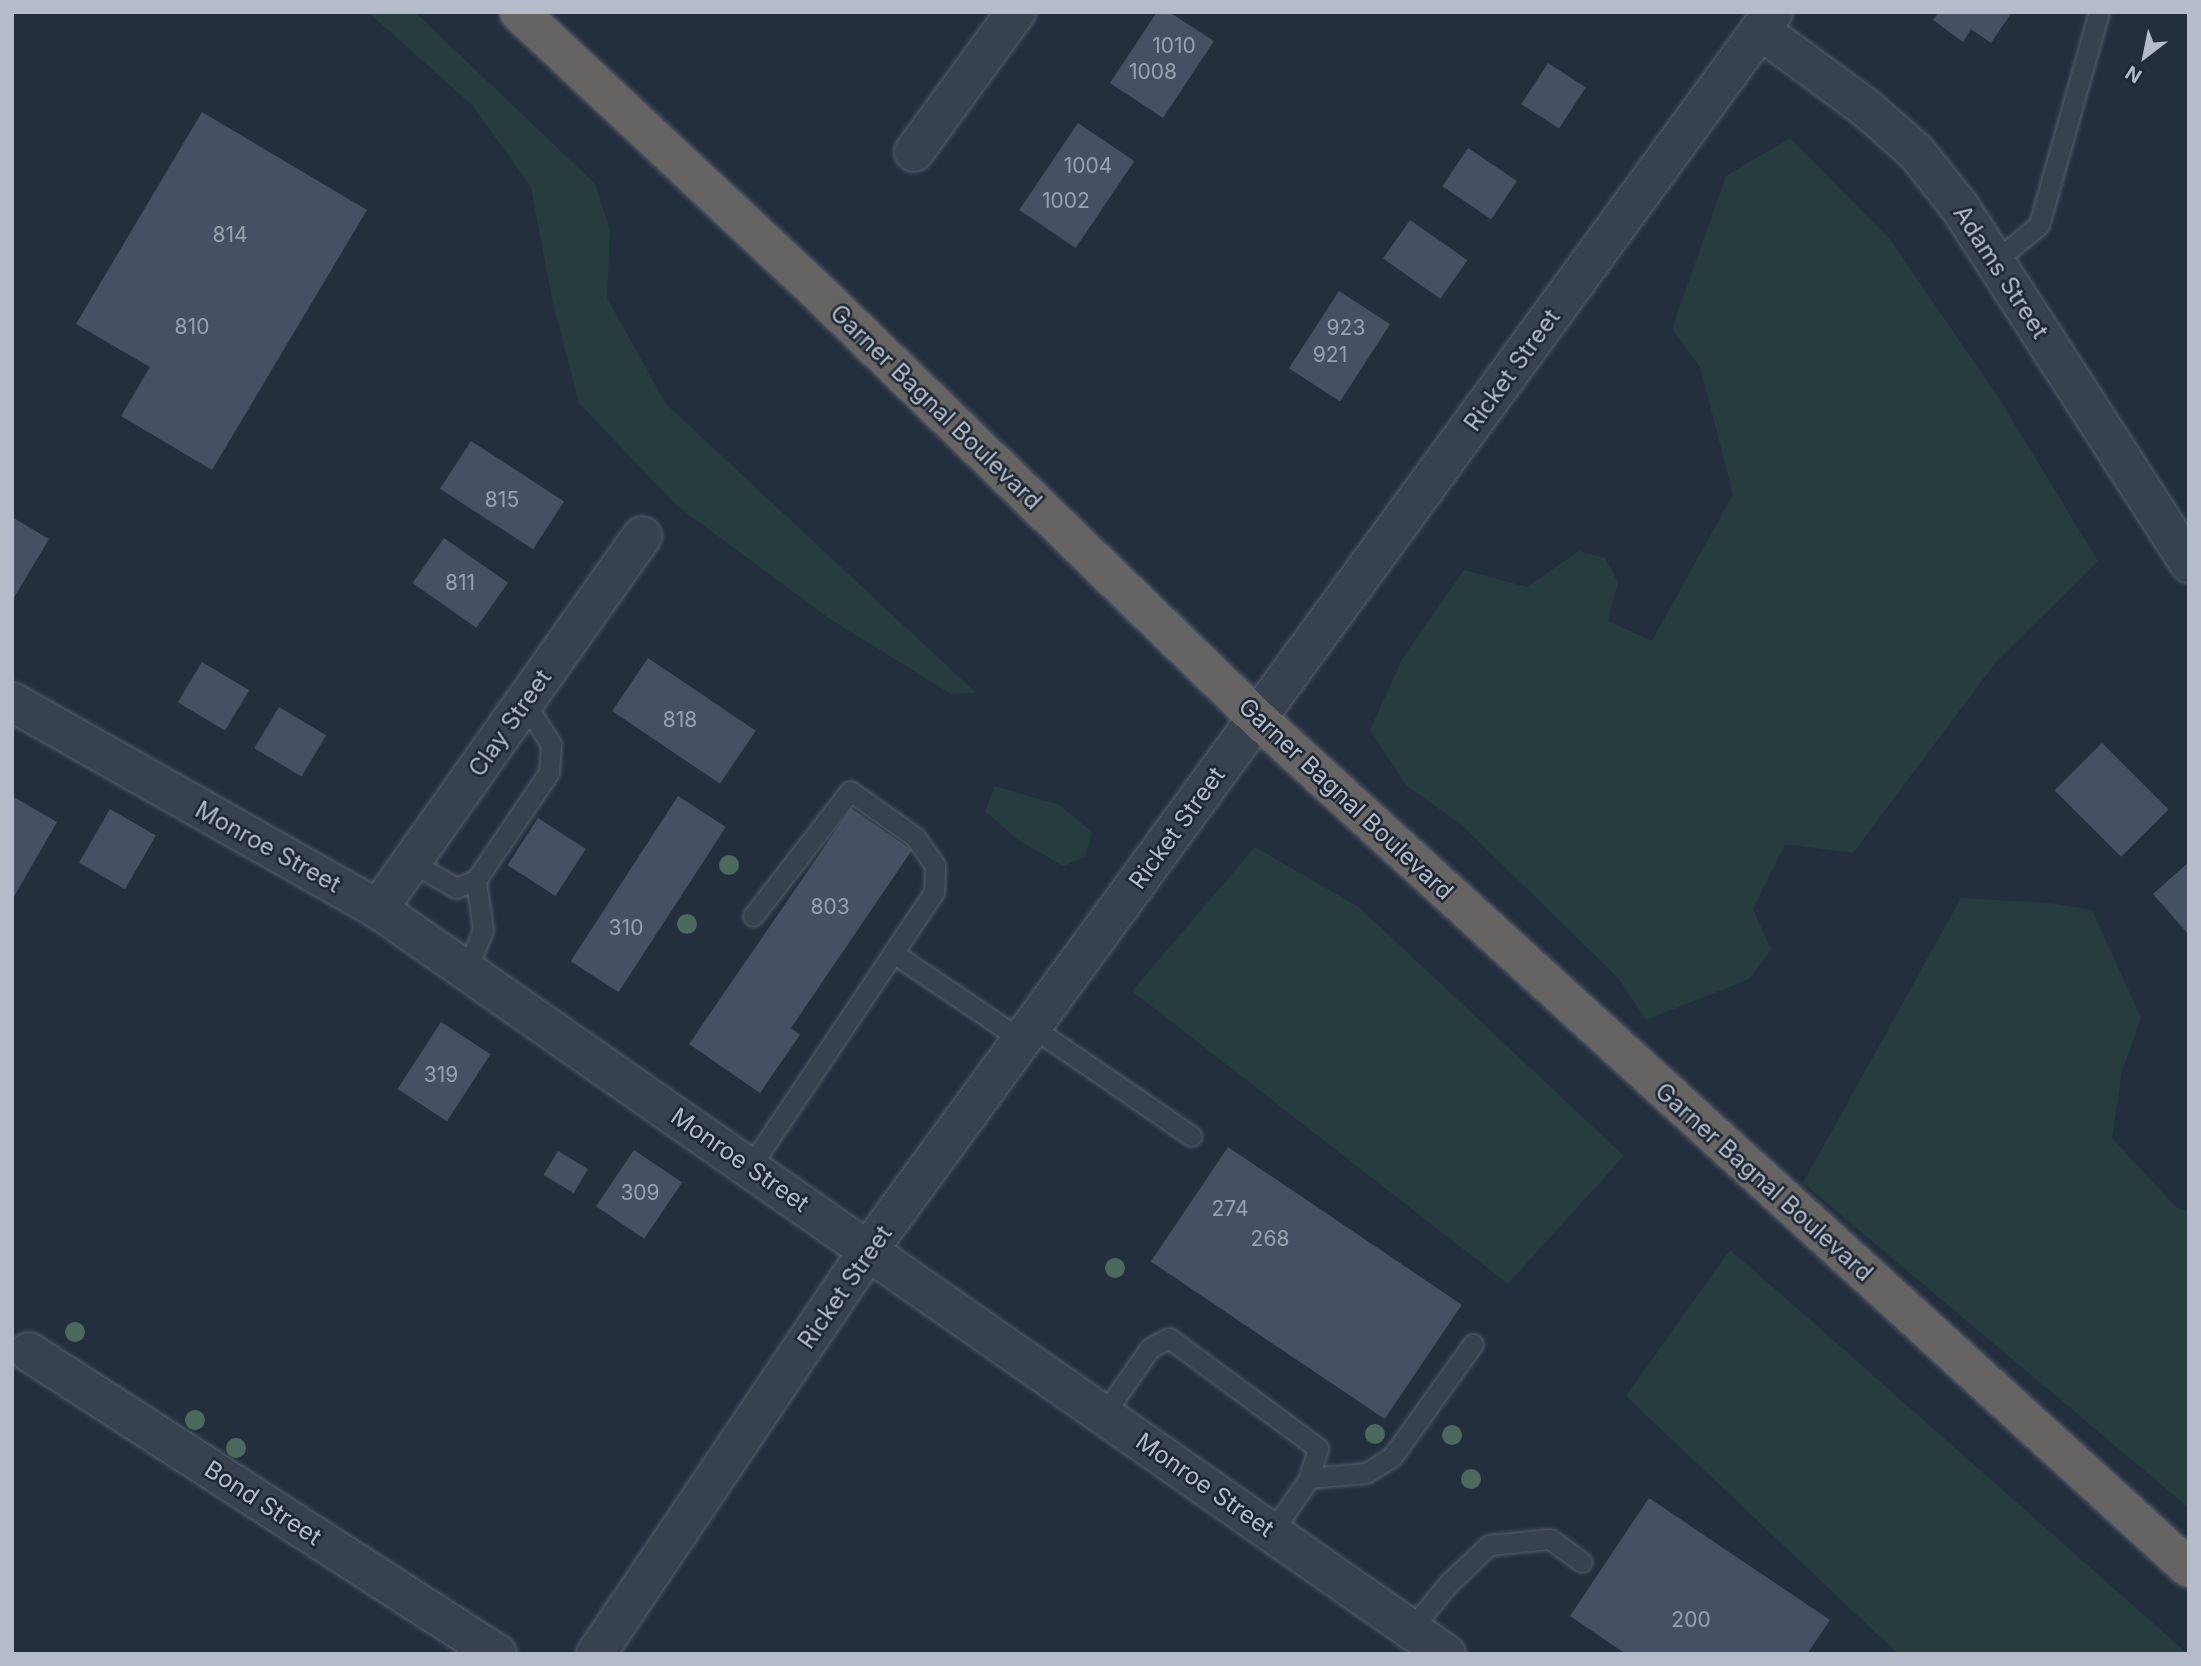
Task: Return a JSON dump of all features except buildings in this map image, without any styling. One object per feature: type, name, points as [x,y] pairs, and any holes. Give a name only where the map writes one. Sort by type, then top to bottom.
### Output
[{"type":"highway","name":"Garner Bagnal Boulevard","points":[[519,12],[816,290],[1257,718],[2189,1568]]},
{"type":"street","points":[[914,152],[1016,12]]},
{"type":"street","name":"Ricket Street","points":[[596,1654],[869,1250],[1766,21]]},
{"type":"street","name":"Adams Street","points":[[1766,21],[1916,152],[1995,261],[2187,557]]},
{"type":"street","name":"Clay Street","points":[[378,909],[642,536]]},
{"type":"street","name":"Monroe Street","points":[[12,702],[378,909],[1446,1654]]},
{"type":"street","name":"Bond Street","points":[[29,1352],[497,1654]]},
{"type":"lane","points":[[1995,261],[2039,225],[2099,12]]},
{"type":"lane","points":[[411,862],[456,888],[476,880],[549,772],[551,744],[524,702]]},
{"type":"lane","points":[[750,1167],[934,892],[934,866],[915,837],[850,791],[753,916]]},
{"type":"lane","points":[[467,970],[483,929],[476,880]]},
{"type":"lane","points":[[893,953],[1191,1136]]},
{"type":"lane","points":[[1104,1414],[1150,1348],[1170,1338],[1318,1448],[1309,1478],[1272,1532]]},
{"type":"lane","points":[[1309,1478],[1366,1473],[1392,1457],[1473,1344]]},
{"type":"lane","points":[[1411,1629],[1448,1584],[1489,1545],[1550,1539],[1582,1562]]},
{"type":"green space","points":[[368,12],[415,12],[595,184],[610,230],[607,298],[666,404],[976,693],[951,694],[830,619],[677,506],[579,403],[552,299],[531,187],[472,105]]},
{"type":"green space","points":[[1790,138],[1889,238],[2000,400],[2098,561],[1996,662],[1853,853],[1785,844],[1753,909],[1771,950],[1749,979],[1646,1020],[1618,978],[1463,826],[1407,786],[1370,730],[1402,659],[1464,570],[1527,587],[1579,551],[1605,558],[1618,582],[1608,621],[1652,641],[1733,494],[1700,367],[1672,329],[1726,176]]},
{"type":"green space","points":[[995,786],[1059,805],[1092,832],[1085,857],[1063,866],[1017,839],[985,811]]},
{"type":"green space","points":[[1255,847],[1359,907],[1624,1156],[1508,1284],[1132,991]]},
{"type":"green space","points":[[1961,898],[2048,903],[2092,910],[2141,1018],[2122,1071],[2112,1138],[2176,1207],[2189,1212],[2189,1508],[1803,1183]]},
{"type":"green space","points":[[1730,1250],[2188,1654],[1898,1654],[1626,1396]]}]
